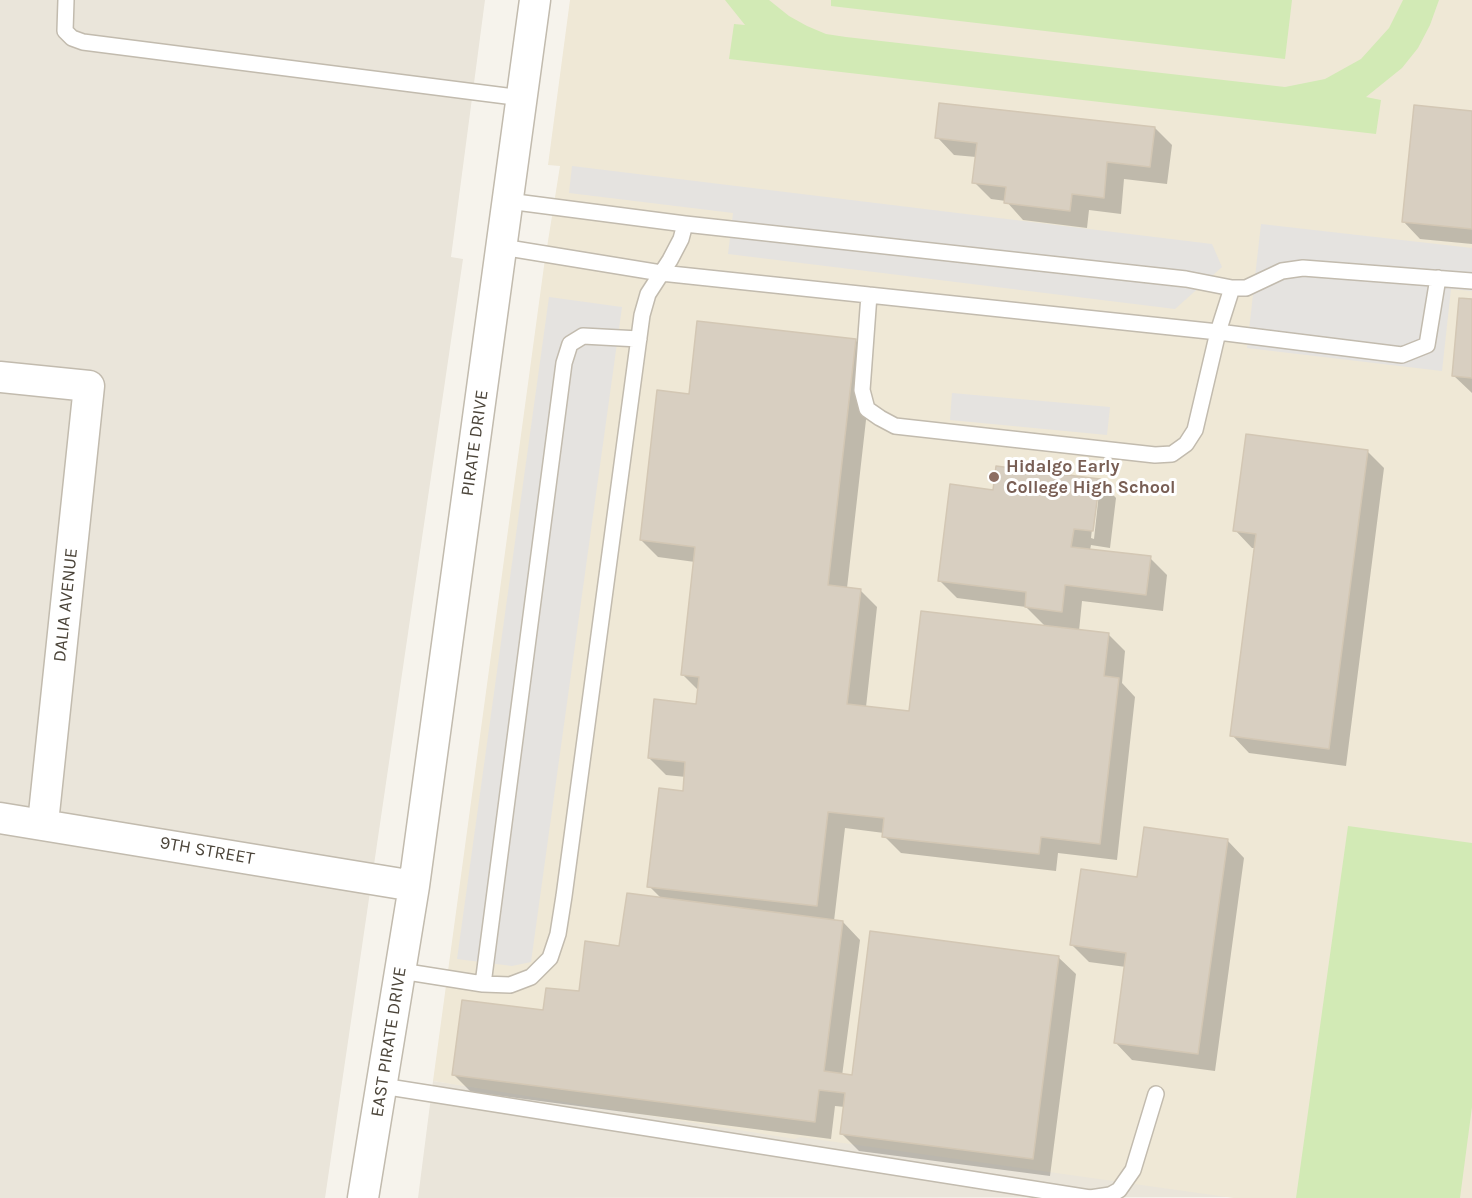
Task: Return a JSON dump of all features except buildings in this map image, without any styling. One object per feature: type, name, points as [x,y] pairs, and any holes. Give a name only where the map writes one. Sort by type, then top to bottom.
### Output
[{"type":"street","name":"PIRATE DRIVE","points":[[414,886],[535,0]]},
{"type":"street","name":"DALIA AVENUE","points":[[0,377],[89,386],[43,823]]},
{"type":"street","name":"9TH STREET","points":[[0,818],[43,823],[414,886]]},
{"type":"street","name":"EAST PIRATE DRIVE","points":[[363,1198],[414,886]]},
{"type":"lane","points":[[66,0],[65,31],[72,38],[83,42],[522,98]]},
{"type":"lane","points":[[508,201],[685,224],[1186,279],[1232,288],[1246,288],[1282,271],[1303,268],[1472,281]]},
{"type":"lane","points":[[401,971],[483,984],[510,985],[531,977],[550,958],[558,934],[642,315],[648,294],[681,239],[685,224]]},
{"type":"lane","points":[[502,247],[661,273],[1218,332],[1402,355],[1427,345],[1438,278]]},
{"type":"lane","points":[[869,295],[862,390],[867,409],[895,426],[1143,454],[1172,454],[1186,444],[1195,430],[1218,332],[1232,288]]},
{"type":"lane","points":[[483,984],[564,363],[570,344],[583,336],[639,339]]},
{"type":"lane","points":[[382,1086],[1090,1198],[1110,1195],[1119,1190],[1133,1170],[1156,1094]]},
{"type":"shaded area","points":[[0,0],[485,0],[451,257],[463,259],[325,1198],[0,1198]]},
{"type":"shaded area","name":"Hidalgo Early College High School","points":[[570,0],[1472,0],[1472,1198],[1234,1198],[800,1137],[795,1139],[433,1081],[544,266],[560,166],[548,165]]},
{"type":"shaded area","points":[[572,166],[1212,244],[1222,267],[1175,309],[728,254],[733,213],[569,193]]},
{"type":"shaded area","points":[[1261,224],[1472,248],[1472,291],[1451,289],[1442,371],[1247,348]]},
{"type":"shaded area","points":[[549,297],[622,307],[531,962],[512,966],[457,959]]},
{"type":"shaded area","points":[[952,393],[1110,407],[1107,435],[950,420]]},
{"type":"shaded area","points":[[433,1081],[1234,1197],[418,1198]]},
{"type":"green space","points":[[725,0],[769,0],[789,16],[826,34],[1285,87],[1325,79],[1361,59],[1389,28],[1403,0],[1439,0],[1418,48],[1402,68],[1366,97],[1381,100],[1376,134],[729,59],[734,24],[745,25]]},
{"type":"green space","points":[[831,0],[1292,0],[1285,59],[831,6]]},
{"type":"green space","points":[[1348,826],[1472,843],[1472,1107],[1460,1198],[1296,1198]]},
{"type":"place","name":"Hidalgo Early College High School","points":[[994,477]]}]
